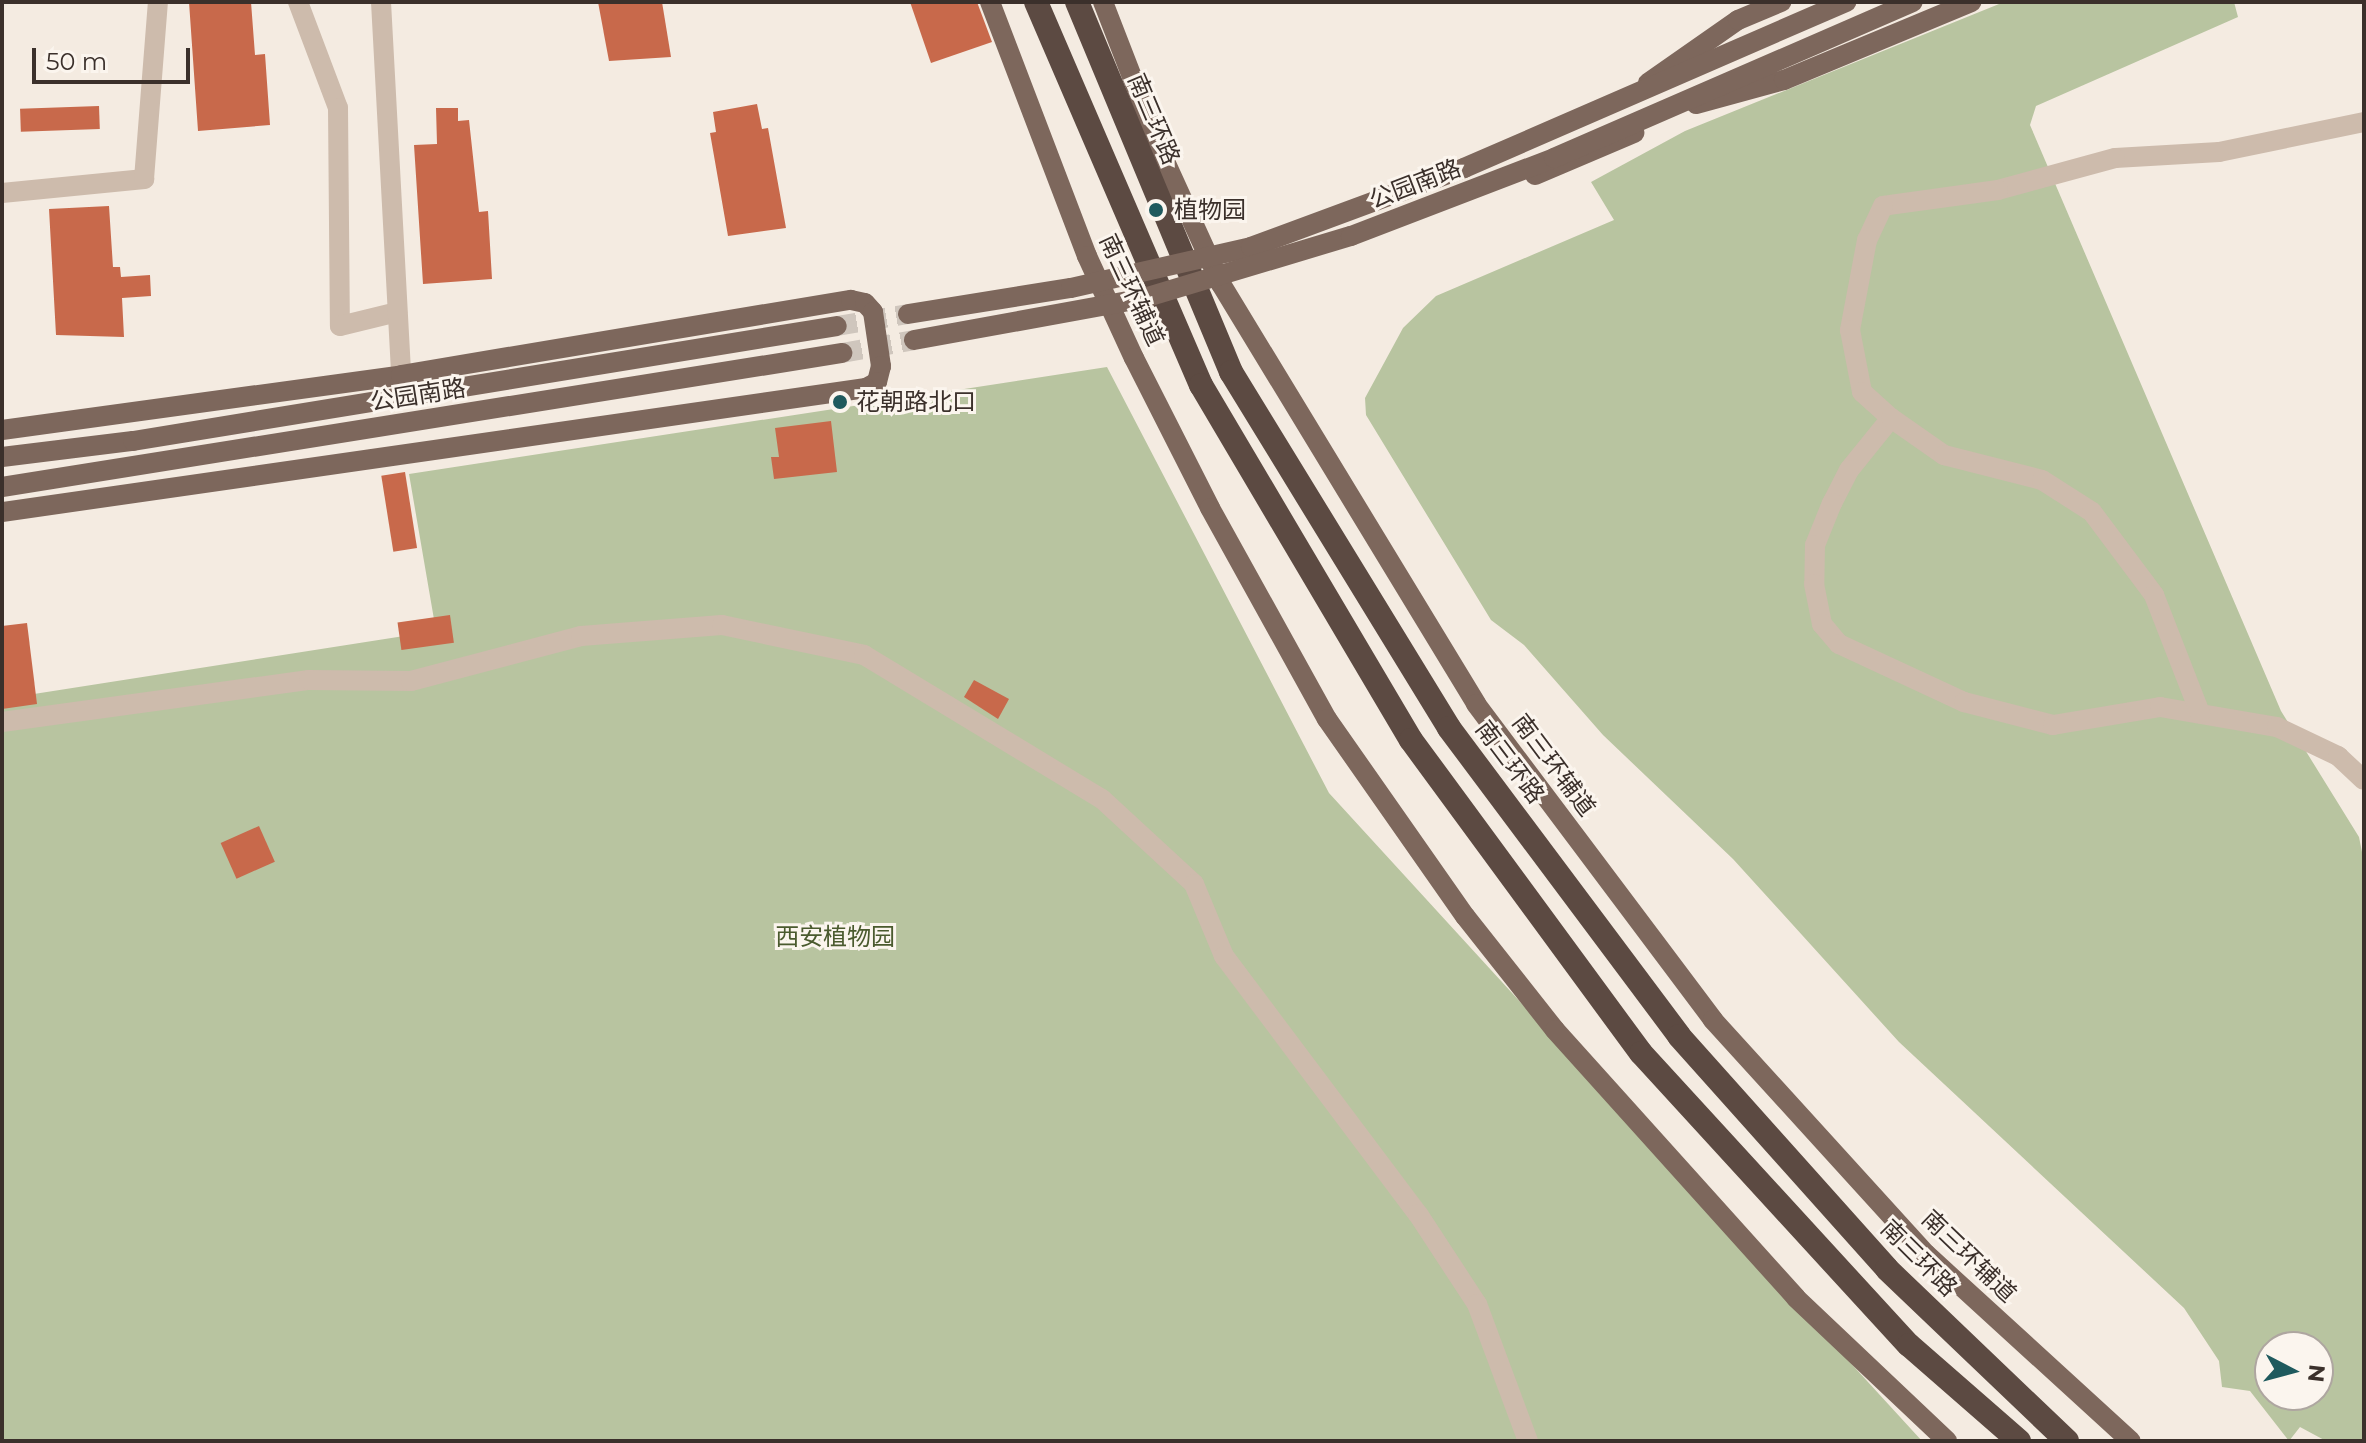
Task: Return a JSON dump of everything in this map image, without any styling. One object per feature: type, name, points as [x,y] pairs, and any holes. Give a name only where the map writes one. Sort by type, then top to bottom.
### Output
[{"type":"highway","points":[[1036,2],[1201,385],[1411,740],[1641,1053],[1909,1345],[2019,1441]]},
{"type":"highway","name":"南三环路","points":[[1077,2],[1231,372],[1449,728],[1679,1036],[1887,1269],[2067,1441]]},
{"type":"main road","name":"南三环辅道","points":[[990,2],[1087,256],[1128,345],[1210,508],[1327,719],[1465,916],[1555,1030],[1796,1298],[1947,1441]]},
{"type":"main road","name":"南三环辅道","points":[[1103,2],[1221,284],[1476,704],[1713,1020],[1926,1254],[2131,1441]]},
{"type":"main road","points":[[1210,262],[1643,87],[1738,20],[1781,2]]},
{"type":"main road","name":"公园南路","points":[[908,314],[1142,274],[1251,247],[1464,168],[1846,2]]},
{"type":"main road","name":"公园南路","points":[[914,340],[1144,298],[1351,236],[1554,158],[1912,2]]},
{"type":"main road","points":[[1221,284],[1574,162],[1700,102],[1784,80],[1971,2]]},
{"type":"main road","points":[[2,430],[401,375],[851,300],[865,303],[873,312],[881,372],[877,382],[866,388],[2,512]]},
{"type":"main road","name":"公园南路","points":[[2,457],[133,441],[837,326]]},
{"type":"main road","name":"公园南路","points":[[2,487],[842,353]]},
{"type":"street","points":[[2,193],[144,179],[158,2]]},
{"type":"street","points":[[298,2],[338,108],[340,326],[397,312]]},
{"type":"street","points":[[381,2],[401,375]]},
{"type":"street","points":[[2200,713],[2154,595],[2092,512],[2069,492],[2042,480],[1944,455],[1891,418],[1862,392],[1850,330],[1867,240],[1883,206],[1998,190],[2115,158],[2219,152],[2364,122]]},
{"type":"street","points":[[1891,418],[1849,470],[1815,545],[1814,584],[1822,624],[1839,644],[1964,702],[2053,725],[2160,707],[2277,727],[2338,756],[2364,780]]},
{"type":"street","points":[[2,722],[309,680],[411,681],[596,635],[722,625],[864,655],[1102,799],[1194,884],[1224,956],[1418,1214],[1477,1304],[1528,1441]]},
{"type":"green space","points":[[2004,2],[2234,2],[2238,17],[2036,106],[2030,125],[2281,711],[2359,837],[2364,862],[2364,1441],[2326,1441],[2300,1427],[2289,1441],[2266,1411],[2334,1411],[2334,1331],[2254,1331],[2254,1396],[2250,1391],[2222,1387],[2219,1361],[2184,1308],[1899,1042],[1733,859],[1603,735],[1524,645],[1491,620],[1366,415],[1365,398],[1403,328],[1436,296],[1614,220],[1591,182],[1685,131]]},
{"type":"green space","name":"西安植物园","points":[[1107,367],[1329,793],[1922,1441],[2,1441],[2,699],[436,631],[409,474]]},
{"type":"building","points":[[189,2],[251,2],[255,55],[265,54],[270,125],[198,131]]},
{"type":"building","points":[[598,2],[662,2],[671,57],[609,61]]},
{"type":"building","points":[[910,2],[977,2],[992,42],[931,63]]},
{"type":"building","points":[[757,104],[762,129],[768,128],[786,228],[728,236],[710,133],[716,132],[713,112]]},
{"type":"building","points":[[99,106],[100,129],[21,132],[20,109]]},
{"type":"building","points":[[436,108],[458,108],[458,121],[469,120],[479,212],[488,211],[492,279],[423,284],[414,145],[437,144]]},
{"type":"building","points":[[109,206],[113,267],[120,267],[121,277],[150,275],[151,296],[122,298],[124,337],[56,335],[49,209]]},
{"type":"building","points":[[831,421],[837,472],[774,479],[771,457],[779,457],[775,428]]},
{"type":"building","points":[[405,472],[417,548],[393,552],[381,476]]},
{"type":"building","points":[[450,615],[454,643],[401,650],[398,622]]},
{"type":"building","points":[[27,623],[37,704],[2,709],[2,626]]},
{"type":"building","points":[[974,680],[1009,699],[998,719],[964,697]]},
{"type":"building","points":[[259,826],[275,862],[236,879],[221,843]]},
{"type":"tunnel","points":[[837,326],[908,314]]},
{"type":"tunnel","points":[[842,353],[914,340]]},
{"type":"place","name":"植物园","points":[[1156,210]]},
{"type":"place","name":"花朝路北口","points":[[840,402]]}]
